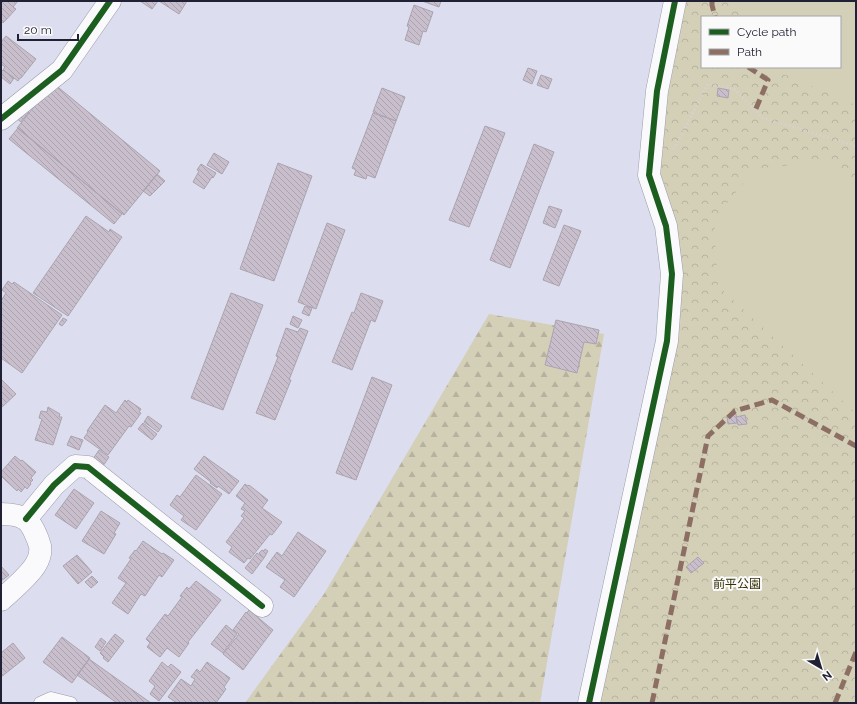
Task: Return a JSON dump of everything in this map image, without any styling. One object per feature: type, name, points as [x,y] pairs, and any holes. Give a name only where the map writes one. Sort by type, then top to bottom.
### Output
[{"type":"street","points":[[1,119],[62,70],[110,1]]},
{"type":"street","points":[[589,703],[667,341],[672,274],[666,226],[650,175],[657,91],[675,1]]},
{"type":"street","points":[[26,519],[54,485],[75,466],[88,467],[262,606]]},
{"type":"street","points":[[1,514],[10,514],[26,519],[33,529],[40,547],[39,558],[35,566],[1,600]]},
{"type":"lane","points":[[40,703],[51,698],[71,703]]},
{"type":"path","points":[[672,154],[708,84],[734,89],[762,118],[856,146]]},
{"type":"green space","name":"前平公園","points":[[675,1],[856,1],[856,703],[592,703],[672,274],[649,175]]},
{"type":"green space","points":[[740,1],[856,1],[856,105],[769,68],[841,68],[841,16],[744,16]]},
{"type":"green space","points":[[830,161],[856,183],[856,413],[718,286],[714,219],[755,169]]},
{"type":"green space","points":[[489,314],[604,334],[540,703],[245,703],[324,594]]},
{"type":"building","points":[[1,1],[18,1],[13,7],[16,9],[3,23],[1,21]]},
{"type":"building","points":[[140,1],[158,1],[152,9]]},
{"type":"building","points":[[159,1],[187,1],[179,14]]},
{"type":"building","points":[[422,1],[441,1],[439,7]]},
{"type":"building","points":[[414,5],[433,12],[426,32],[423,31],[419,45],[405,40],[409,27],[407,26]]},
{"type":"building","points":[[6,36],[36,59],[18,81],[3,70],[5,67],[1,64],[1,42]]},
{"type":"building","points":[[528,68],[537,71],[532,84],[523,80]]},
{"type":"building","points":[[3,70],[14,78],[10,84],[1,77],[1,72]]},
{"type":"building","points":[[541,75],[552,79],[548,89],[537,85]]},
{"type":"building","points":[[53,83],[160,171],[124,215],[17,128]]},
{"type":"building","points":[[382,88],[405,97],[396,121],[373,112]]},
{"type":"building","points":[[718,88],[729,90],[728,98],[717,96]]},
{"type":"building","points":[[23,108],[29,112],[21,122],[15,117]]},
{"type":"building","points":[[373,113],[396,121],[375,178],[367,175],[366,179],[354,175],[356,170],[352,168]]},
{"type":"building","points":[[485,126],[505,133],[469,227],[449,220]]},
{"type":"building","points":[[18,128],[122,214],[114,224],[9,139]]},
{"type":"building","points":[[534,144],[554,152],[510,268],[490,260]]},
{"type":"building","points":[[214,153],[229,162],[222,174],[207,165]]},
{"type":"building","points":[[278,163],[312,176],[274,281],[240,269]]},
{"type":"building","points":[[201,164],[216,173],[204,189],[193,182],[199,171],[197,170]]},
{"type":"building","points":[[157,174],[165,181],[150,196],[143,191]]},
{"type":"building","points":[[549,206],[562,210],[555,228],[543,223]]},
{"type":"building","points":[[86,216],[109,232],[110,229],[122,237],[68,316],[33,293]]},
{"type":"building","points":[[327,223],[345,230],[316,309],[298,302]]},
{"type":"building","points":[[564,225],[581,231],[559,286],[543,280]]},
{"type":"building","points":[[8,281],[12,284],[14,282],[62,315],[22,373],[1,358],[1,301],[6,293],[2,290]]},
{"type":"building","points":[[231,293],[263,305],[223,410],[191,398]]},
{"type":"building","points":[[361,293],[383,301],[375,322],[371,320],[352,370],[332,362],[352,312],[354,313]]},
{"type":"building","points":[[305,306],[312,308],[309,316],[302,313]]},
{"type":"building","points":[[293,316],[302,320],[298,328],[290,324]]},
{"type":"building","points":[[63,318],[67,320],[62,326],[59,324]]},
{"type":"building","points":[[556,320],[599,330],[596,344],[584,342],[577,373],[545,365]]},
{"type":"building","points":[[286,328],[298,332],[300,328],[308,331],[275,420],[256,413],[278,357],[276,356]]},
{"type":"building","points":[[372,377],[392,385],[356,480],[336,473]]},
{"type":"building","points":[[1,379],[16,394],[1,408]]},
{"type":"building","points":[[125,400],[127,402],[128,400],[141,409],[139,412],[141,413],[131,427],[129,426],[108,455],[84,438],[88,432],[87,431],[105,405],[116,413]]},
{"type":"building","points":[[48,407],[60,414],[59,417],[62,417],[53,445],[35,440],[42,419],[39,418],[41,411],[47,412]]},
{"type":"building","points":[[736,414],[737,423],[728,424],[727,416]]},
{"type":"building","points":[[745,415],[747,424],[738,425],[736,417]]},
{"type":"building","points":[[148,416],[162,426],[158,432],[144,422]]},
{"type":"building","points":[[143,423],[157,434],[152,440],[138,429]]},
{"type":"building","points":[[71,436],[83,440],[79,450],[67,445]]},
{"type":"building","points":[[99,450],[109,457],[103,466],[93,459]]},
{"type":"building","points":[[15,456],[36,472],[31,478],[33,480],[30,483],[31,484],[27,489],[25,487],[21,492],[18,489],[17,491],[1,476],[1,472]]},
{"type":"building","points":[[204,456],[239,481],[229,494],[218,486],[217,488],[210,483],[211,482],[194,469]]},
{"type":"building","points":[[196,475],[222,494],[196,530],[181,520],[184,516],[170,505],[177,495],[180,497]]},
{"type":"building","points":[[245,484],[248,486],[249,485],[268,500],[262,508],[282,522],[272,535],[270,534],[250,559],[248,558],[244,563],[229,552],[232,547],[226,542],[244,518],[241,516],[245,511],[241,509],[245,503],[236,496]]},
{"type":"building","points":[[74,489],[94,503],[76,529],[55,515]]},
{"type":"building","points":[[101,511],[120,523],[114,533],[116,534],[104,554],[82,541]]},
{"type":"building","points":[[298,532],[326,551],[294,597],[280,587],[285,580],[266,567],[277,552],[282,556]]},
{"type":"building","points":[[143,541],[174,560],[162,577],[159,575],[145,596],[141,594],[128,614],[112,603],[126,583],[118,578],[131,559],[129,558]]},
{"type":"building","points":[[265,549],[268,551],[264,558],[259,553]]},
{"type":"building","points":[[257,553],[264,558],[252,574],[245,568]]},
{"type":"building","points":[[77,555],[92,572],[78,584],[63,566]]},
{"type":"building","points":[[698,557],[704,563],[691,573],[686,567]]},
{"type":"building","points":[[1,566],[9,575],[1,581]]},
{"type":"building","points":[[92,576],[98,582],[91,588],[85,582]]},
{"type":"building","points":[[196,581],[221,600],[188,642],[189,643],[179,657],[167,648],[160,657],[147,647],[150,643],[146,639],[165,614],[168,616],[182,597],[180,596],[187,587],[189,589]]},
{"type":"building","points":[[249,610],[273,630],[243,670],[223,654],[239,634],[233,630]]},
{"type":"building","points":[[226,625],[237,634],[223,653],[211,644]]},
{"type":"building","points":[[115,634],[124,641],[108,662],[100,653]]},
{"type":"building","points":[[62,637],[90,658],[72,683],[43,662]]},
{"type":"building","points":[[101,638],[106,642],[100,651],[95,647]]},
{"type":"building","points":[[13,643],[25,658],[1,677],[1,653]]},
{"type":"building","points":[[89,659],[151,703],[117,703],[77,675]]},
{"type":"building","points":[[162,662],[168,667],[171,664],[181,672],[159,701],[150,694],[155,686],[149,681]]},
{"type":"building","points":[[207,662],[230,678],[224,687],[226,689],[216,703],[177,703],[168,697],[181,679],[191,686],[195,679],[191,677],[197,669],[200,672]]},
{"type":"marked path","points":[[712,1],[715,16]]},
{"type":"marked path","points":[[750,68],[768,80],[755,111]]},
{"type":"marked path","points":[[652,703],[708,436],[735,411],[772,400],[856,446]]},
{"type":"marked path","points":[[835,703],[856,652]]},
{"type":"cycle path","points":[[1,119],[62,70],[110,1]]},
{"type":"cycle path","points":[[589,703],[667,341],[672,274],[666,226],[649,175],[657,91],[675,1]]},
{"type":"cycle path","points":[[26,519],[54,485],[75,466],[88,467],[262,606]]}]
